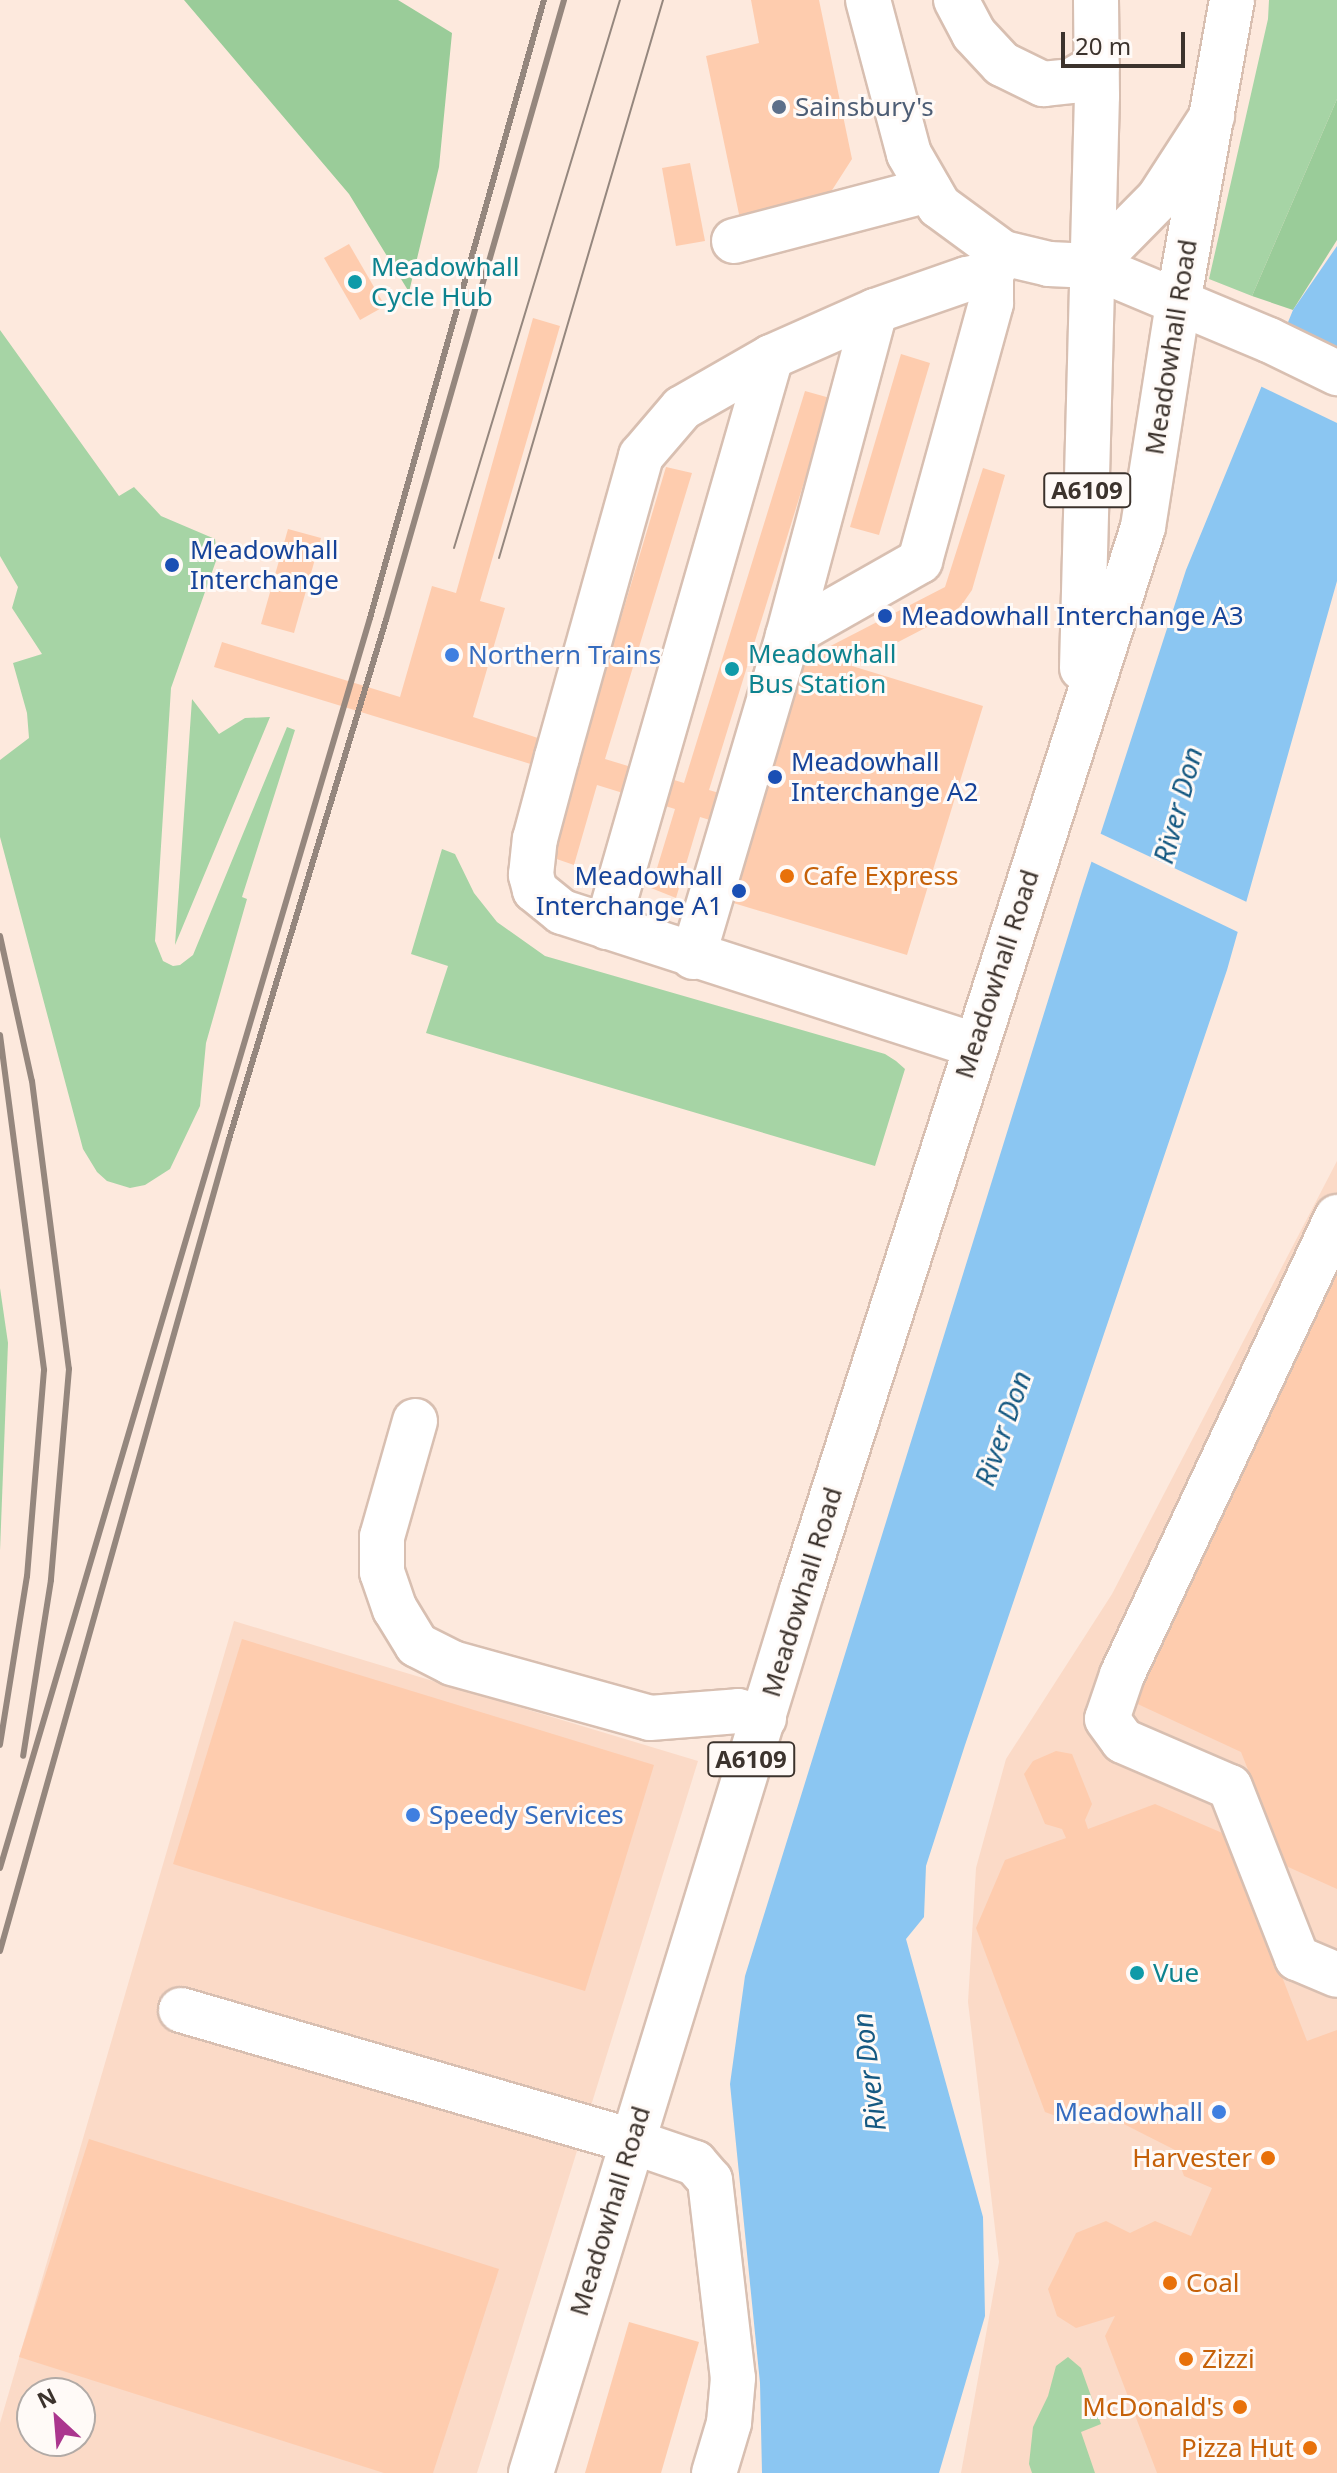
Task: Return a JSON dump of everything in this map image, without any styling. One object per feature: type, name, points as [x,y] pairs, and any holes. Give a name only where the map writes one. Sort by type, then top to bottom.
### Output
[{"type":"main road","points":[[868,0],[909,154],[939,206],[997,264]]},
{"type":"main road","points":[[956,0],[974,34],[1002,64],[1043,84],[1071,81],[1097,66]]},
{"type":"main road","name":"Meadowhall Road","points":[[1081,714],[1096,0]]},
{"type":"main road","name":"Meadowhall Road","points":[[531,2473],[631,2141],[974,1045],[1143,527],[1178,303],[1232,0]]},
{"type":"main road","name":"Meadowhall Road","points":[[1092,266],[1159,198],[1212,116]]},
{"type":"main road","points":[[734,241],[929,190]]},
{"type":"main road","points":[[788,636],[920,561],[991,303],[997,264]]},
{"type":"main road","points":[[974,1045],[693,957],[562,912],[544,901],[535,890],[531,875],[539,825],[641,456],[682,408],[771,357],[875,311],[967,279],[997,264],[1092,266],[1269,340],[1337,373]]},
{"type":"main road","points":[[693,957],[788,636],[875,311]]},
{"type":"main road","points":[[607,927],[771,357]]},
{"type":"main road","points":[[1337,1217],[1122,1675],[1107,1719],[1123,1741],[1230,1787],[1297,1958],[1337,1975]]},
{"type":"main road","points":[[415,1421],[382,1537],[382,1572],[395,1609],[417,1645],[452,1663],[650,1718],[738,1711],[764,1718]]},
{"type":"main road","points":[[181,2010],[631,2141],[695,2163],[710,2180],[733,2378],[729,2423],[714,2473]]},
{"type":"shaded area","points":[[1337,1161],[1337,2473],[961,2473],[999,2262],[968,2002],[976,1868],[1006,1759],[1112,1594]]},
{"type":"shaded area","points":[[234,1621],[698,1761],[477,2473],[0,2473],[0,2423]]},
{"type":"green space","points":[[184,0],[398,0],[452,33],[439,167],[409,292],[349,194]]},
{"type":"green space","points":[[1269,0],[1337,0],[1337,99],[1252,296],[1209,279],[1268,19]]},
{"type":"green space","points":[[1337,99],[1337,240],[1293,310],[1252,296]]},
{"type":"green space","points":[[0,330],[119,496],[134,487],[161,516],[215,539],[217,558],[171,688],[155,941],[163,961],[173,966],[180,965],[193,955],[287,727],[295,730],[242,897],[247,899],[206,1043],[200,1106],[170,1169],[145,1185],[130,1188],[107,1181],[97,1172],[83,1149],[0,837],[0,760],[29,738],[27,713],[13,663],[42,654],[12,608],[18,587],[0,556]]},
{"type":"green space","points":[[192,699],[219,734],[245,718],[270,717],[175,945]]},
{"type":"green space","points":[[442,849],[455,854],[474,893],[497,922],[545,956],[885,1054],[896,1061],[905,1069],[875,1166],[426,1033],[448,966],[411,954]]},
{"type":"green space","points":[[0,1288],[8,1343],[0,1551]]},
{"type":"green space","points":[[1068,2357],[1081,2368],[1101,2424],[1081,2432],[1095,2473],[1032,2473],[1029,2464],[1033,2427],[1048,2396],[1056,2366]]},
{"type":"water","name":"River Don","points":[[1337,246],[1337,581],[1227,970],[926,1866],[924,1917],[906,1939],[983,2217],[985,2316],[939,2473],[762,2473],[760,2383],[730,2084],[745,1976],[1082,891],[1186,570],[1293,310]]},
{"type":"pier","points":[[1284,321],[1337,347],[1337,423],[1258,385]]},
{"type":"pier","points":[[1097,832],[1251,904],[1242,934],[1088,860]]},
{"type":"building","name":"Sainsbury's","points":[[751,0],[819,0],[852,159],[827,198],[740,219],[706,56],[759,43]]},
{"type":"building","points":[[690,163],[705,241],[676,246],[662,168]]},
{"type":"building","name":"Meadowhall Cycle Hub","points":[[349,244],[385,306],[360,320],[324,258]]},
{"type":"building","points":[[533,318],[560,326],[480,601],[505,608],[473,717],[581,752],[666,467],[692,473],[605,759],[684,783],[805,391],[830,398],[709,790],[759,805],[804,652],[813,655],[945,587],[983,468],[1005,475],[972,590],[963,603],[954,613],[852,666],[983,706],[907,955],[730,902],[749,832],[700,817],[676,898],[651,888],[675,809],[597,785],[574,865],[548,856],[573,777],[214,667],[222,642],[400,697],[432,586],[456,593]]},
{"type":"building","points":[[901,354],[930,363],[879,535],[850,527]]},
{"type":"building","points":[[288,529],[321,538],[294,633],[261,624]]},
{"type":"building","points":[[1337,1254],[1337,1889],[1286,1866],[1241,1752],[1129,1700]]},
{"type":"building","name":"Speedy Services","points":[[242,1639],[654,1765],[585,1991],[173,1864]]},
{"type":"building","name":"Meadowhall","points":[[1056,1751],[1072,1754],[1092,1804],[1085,1820],[1088,1829],[1155,1804],[1227,1835],[1307,2041],[1337,2030],[1337,2473],[1157,2473],[1105,2336],[1115,2316],[1076,2328],[1057,2316],[1048,2289],[1076,2233],[1106,2221],[1130,2233],[1155,2221],[1191,2236],[1212,2188],[1184,2176],[1175,2150],[1100,2112],[1072,2122],[1045,2112],[976,1928],[1005,1860],[1066,1838],[1062,1829],[1045,1824],[1024,1774],[1033,1761]]},
{"type":"building","points":[[89,2139],[499,2269],[433,2473],[384,2473],[96,2381],[96,2377],[82,2377],[19,2357]]},
{"type":"building","points":[[629,2322],[699,2342],[661,2473],[585,2473]]},
{"type":"tram line","points":[[454,548],[620,0]]},
{"type":"tram line","points":[[499,558],[663,0]]},
{"type":"railway","points":[[0,1868],[370,618],[544,0]]},
{"type":"railway","points":[[0,1951],[229,1139],[386,620],[564,0]]},
{"type":"railway","points":[[0,936],[32,1081],[69,1369],[51,1580],[23,1756]]},
{"type":"railway","points":[[0,1035],[44,1370],[27,1576],[0,1745]]},
{"type":"place","name":"Sainsbury's","points":[[779,107]]},
{"type":"place","name":"Meadowhall Cycle Hub","points":[[355,282]]},
{"type":"place","name":"Meadowhall Interchange","points":[[172,565]]},
{"type":"place","name":"Meadowhall Interchange A3","points":[[885,616]]},
{"type":"place","name":"Northern Trains","points":[[452,655]]},
{"type":"place","name":"Meadowhall Bus Station","points":[[732,669]]},
{"type":"place","name":"Meadowhall Interchange A2","points":[[775,777]]},
{"type":"place","name":"Cafe Express","points":[[787,876]]},
{"type":"place","name":"Meadowhall Interchange A1","points":[[739,891]]},
{"type":"place","name":"Speedy Services","points":[[413,1815]]},
{"type":"place","name":"Vue","points":[[1137,1973]]},
{"type":"place","name":"Meadowhall","points":[[1219,2112]]},
{"type":"place","name":"Harvester","points":[[1268,2158]]},
{"type":"place","name":"Coal","points":[[1170,2283]]},
{"type":"place","name":"Zizzi","points":[[1186,2359]]},
{"type":"place","name":"McDonald's","points":[[1240,2407]]},
{"type":"place","name":"Pizza Hut","points":[[1310,2448]]}]
